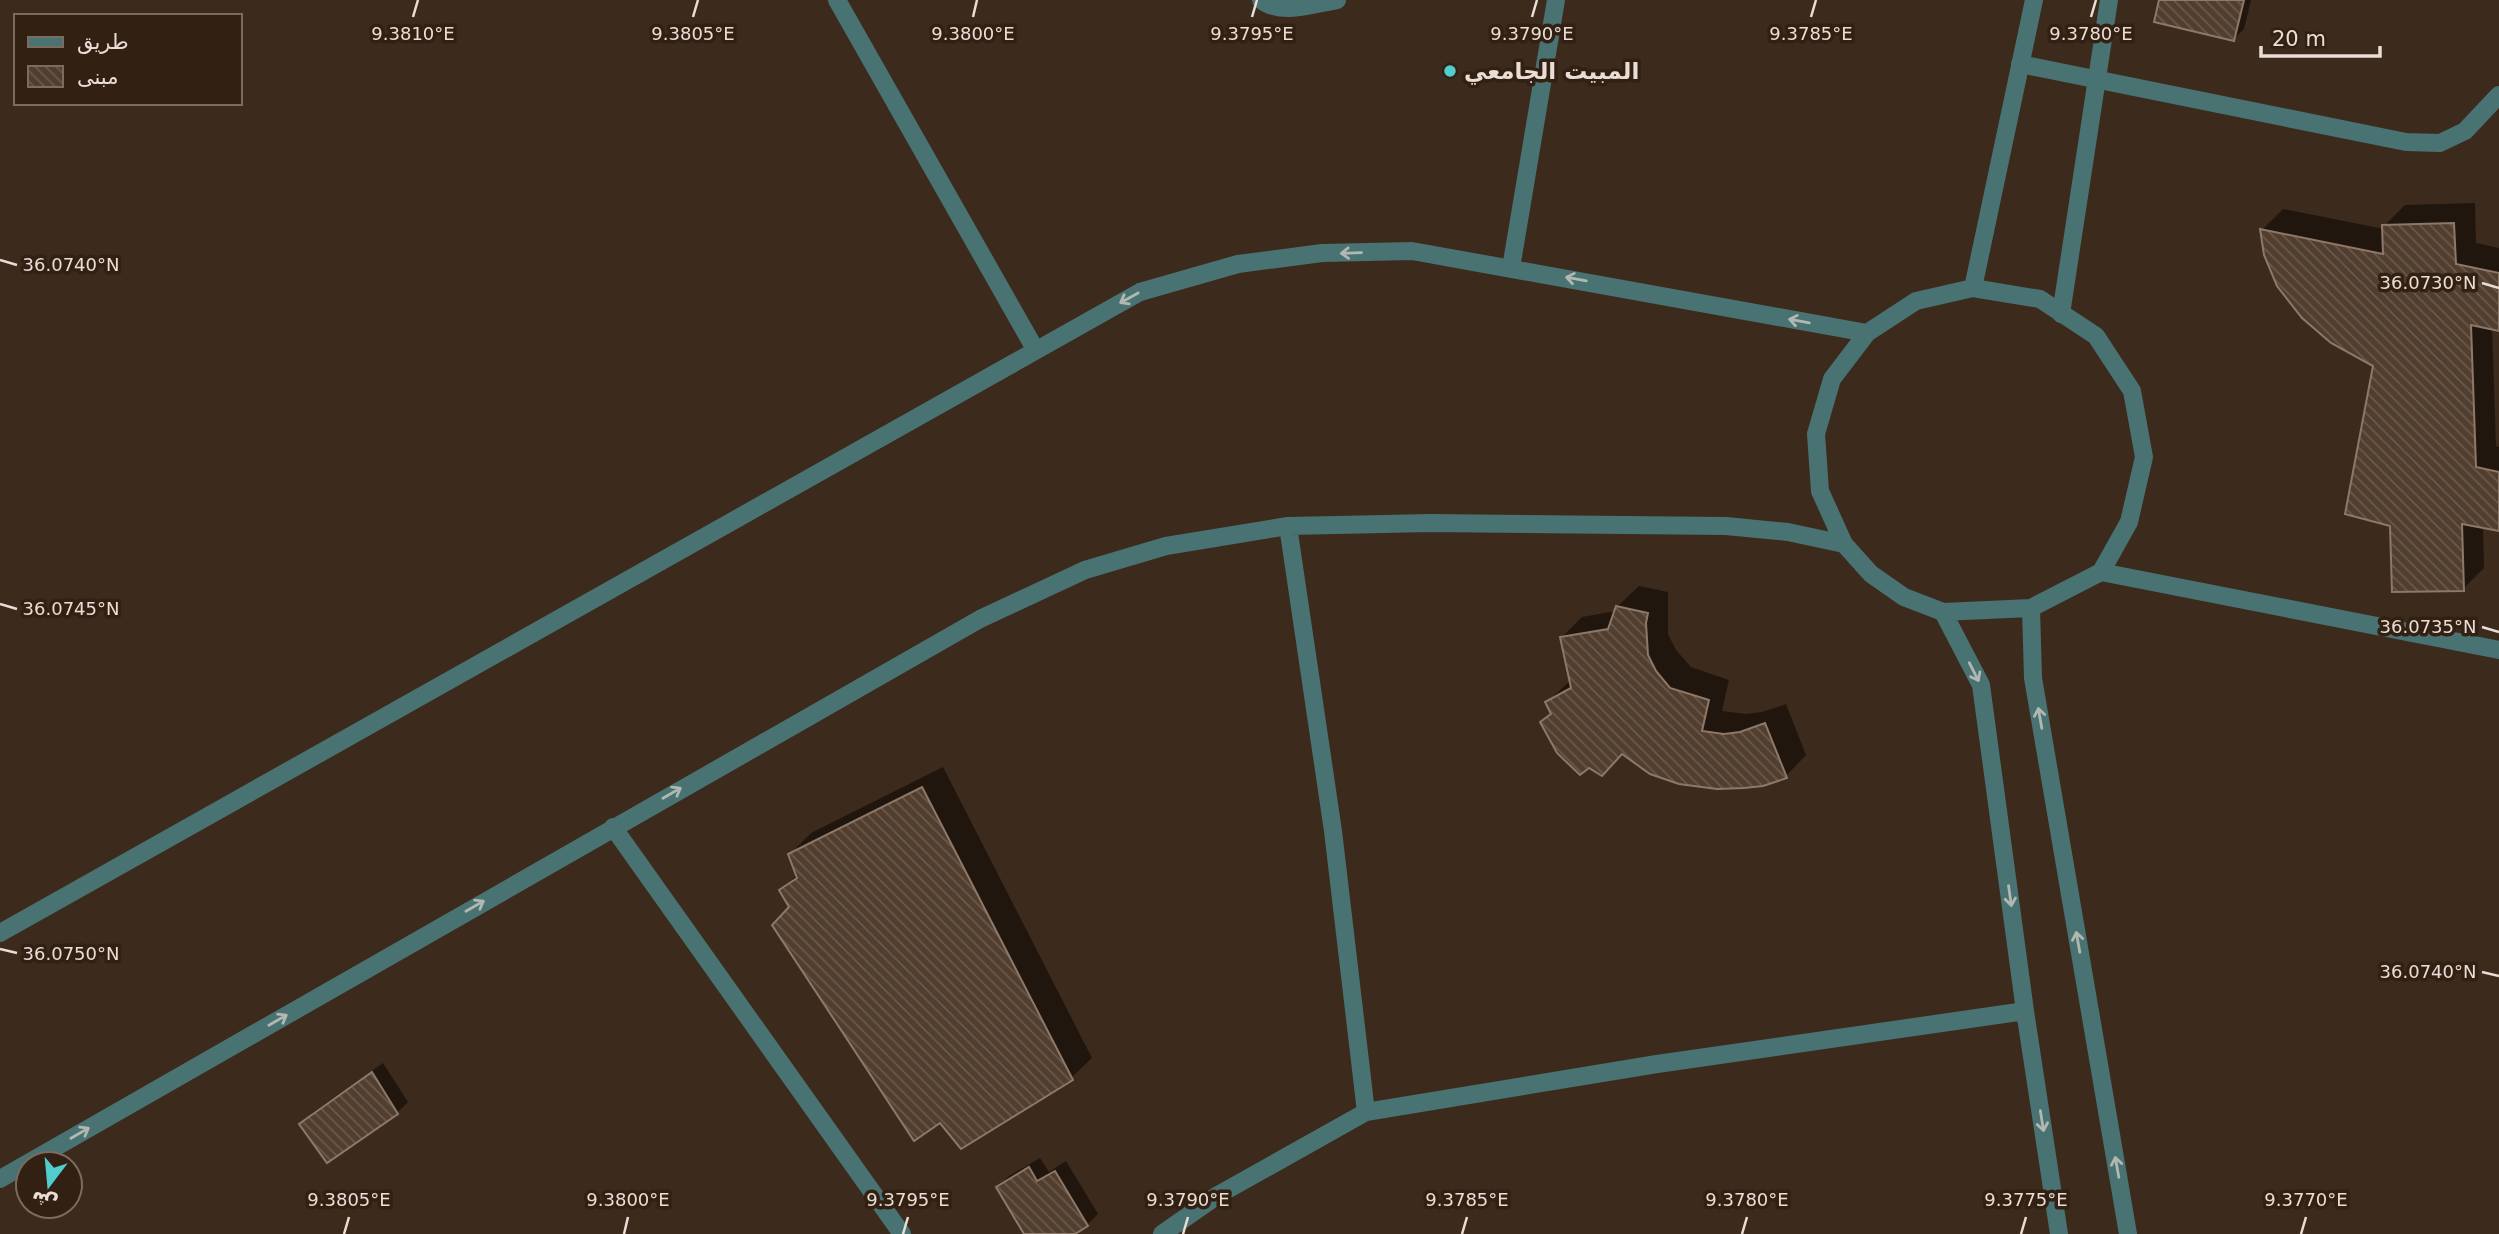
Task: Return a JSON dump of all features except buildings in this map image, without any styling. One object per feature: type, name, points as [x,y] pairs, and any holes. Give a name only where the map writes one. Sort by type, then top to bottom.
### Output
[{"type":"street","points":[[837,0],[1035,349]]},
{"type":"street","points":[[1261,0],[1269,6],[1290,9],[1337,0]]},
{"type":"street","points":[[1511,268],[1556,0]]},
{"type":"street","points":[[1973,288],[2034,0]]},
{"type":"street","points":[[2061,314],[2109,0]]},
{"type":"street","points":[[2020,64],[2417,143],[2440,144],[2465,131],[2499,95]]},
{"type":"street","points":[[2,928],[1140,292],[1238,264],[1322,253],[1412,251],[1867,333]]},
{"type":"street","points":[[1973,288],[2040,299],[2061,314],[2096,336],[2132,391],[2144,457],[2129,522],[2101,572],[2031,608],[1943,612],[1904,597],[1871,575],[1844,544],[1820,491],[1816,434],[1832,379],[1867,333],[1916,301],[1973,288]]},
{"type":"street","points":[[0,1179],[980,619],[1084,570],[1166,546],[1288,526],[1431,523],[1726,526],[1788,532],[1844,544]]},
{"type":"street","points":[[1288,526],[1333,831],[1366,1112]]},
{"type":"street","points":[[2101,572],[2499,650]]},
{"type":"street","points":[[2031,608],[2033,678],[2128,1234]]},
{"type":"street","points":[[1943,612],[1981,685],[2025,1012],[2060,1234]]},
{"type":"street","points":[[613,827],[902,1234]]},
{"type":"street","points":[[1162,1234],[1218,1195],[1366,1112],[1657,1064],[2025,1012]]},
{"type":"place","name":"المبيت الجامعي","points":[[1450,71]]}]
